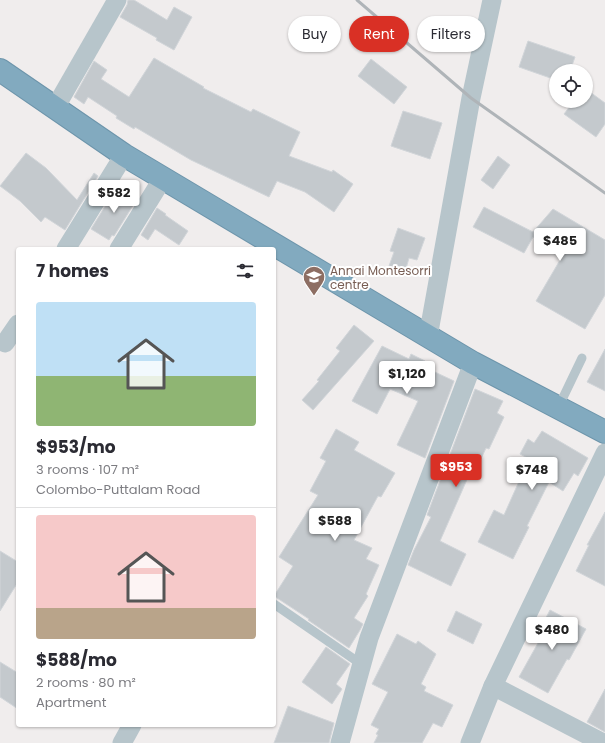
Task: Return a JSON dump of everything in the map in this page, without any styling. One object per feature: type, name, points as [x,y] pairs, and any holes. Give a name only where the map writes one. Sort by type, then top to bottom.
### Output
[{"type":"highway","points":[[0,70],[124,155],[428,337],[473,363],[605,432]]},
{"type":"street","points":[[55,108],[117,0]]},
{"type":"street","points":[[428,337],[471,98],[492,0]]},
{"type":"street","points":[[67,247],[124,155]]},
{"type":"street","points":[[120,247],[163,178]]},
{"type":"street","points":[[5,343],[16,327]]},
{"type":"street","points":[[340,743],[369,638],[473,363]]},
{"type":"street","points":[[470,743],[493,686],[605,453]]},
{"type":"street","points":[[493,686],[603,743]]},
{"type":"street","points":[[122,743],[131,727]]},
{"type":"lane","points":[[558,408],[582,358]]},
{"type":"lane","points":[[276,605],[361,664]]},
{"type":"building","points":[[128,0],[134,0],[167,20],[174,7],[192,17],[174,50],[156,40],[157,38],[120,17],[127,5]]},
{"type":"building","points":[[528,41],[575,57],[572,64],[549,64],[549,78],[519,67]]},
{"type":"building","points":[[154,58],[204,87],[203,88],[251,112],[253,109],[300,132],[289,156],[332,172],[333,170],[353,184],[334,212],[305,192],[277,181],[269,197],[191,160],[135,127],[134,129],[116,118],[117,116],[88,97],[84,104],[74,97],[94,61],[107,70],[101,79],[129,97]]},
{"type":"building","points":[[371,59],[407,87],[394,104],[358,76]]},
{"type":"building","points":[[593,94],[605,103],[605,124],[596,137],[564,114],[569,108],[593,108]]},
{"type":"building","points":[[403,111],[442,123],[430,159],[391,146]]},
{"type":"building","points":[[26,153],[46,168],[77,200],[94,173],[98,176],[65,230],[45,217],[41,222],[20,201],[0,186]]},
{"type":"building","points":[[498,156],[510,165],[493,189],[481,180]]},
{"type":"building","points":[[117,187],[137,199],[114,236],[112,235],[109,240],[91,229]]},
{"type":"building","points":[[484,207],[533,232],[553,209],[605,240],[605,295],[585,329],[536,301],[563,255],[533,237],[524,253],[473,227]]},
{"type":"building","points":[[157,208],[188,231],[179,245],[155,229],[148,240],[141,235]]},
{"type":"building","points":[[398,228],[425,238],[417,260],[409,258],[405,272],[389,266],[394,252],[390,251]]},
{"type":"building","points":[[354,325],[374,341],[313,410],[302,400],[319,381],[317,380],[340,351],[336,348]]},
{"type":"building","points":[[382,346],[409,359],[411,354],[425,361],[422,366],[454,381],[425,458],[397,445],[418,401],[390,389],[377,414],[352,401]]},
{"type":"building","points":[[605,349],[605,391],[587,382]]},
{"type":"building","points":[[475,389],[503,401],[497,413],[504,417],[489,449],[486,448],[473,476],[469,475],[440,541],[466,554],[451,586],[408,565],[431,517],[427,515]]},
{"type":"building","points":[[336,429],[359,442],[354,450],[395,473],[381,497],[378,496],[354,540],[372,548],[366,559],[379,565],[366,594],[368,596],[354,618],[363,624],[349,648],[276,597],[276,593],[293,566],[279,557],[318,495],[310,491],[326,461],[320,458]]},
{"type":"building","points":[[542,431],[588,458],[578,476],[574,473],[563,491],[549,482],[527,526],[529,527],[513,559],[478,542],[494,510],[504,515],[529,459],[520,454],[528,439],[534,443]]},
{"type":"building","points":[[605,512],[605,586],[576,571],[589,545],[587,545]]},
{"type":"building","points":[[0,551],[16,561],[16,585],[0,611]]},
{"type":"building","points":[[550,610],[586,629],[569,660],[567,659],[548,693],[519,677],[538,643],[534,641]]},
{"type":"building","points":[[456,611],[482,624],[473,644],[447,631]]},
{"type":"building","points":[[397,634],[416,644],[418,641],[436,654],[421,684],[426,687],[424,691],[453,705],[442,727],[433,723],[422,743],[374,743],[379,729],[371,725],[388,692],[372,684]]},
{"type":"building","points":[[326,647],[350,664],[336,684],[342,689],[332,704],[302,682]]},
{"type":"building","points":[[0,662],[16,672],[16,708],[0,697]]},
{"type":"building","points":[[605,689],[605,732],[587,722]]},
{"type":"building","points":[[288,706],[334,723],[329,743],[274,743]]},
{"type":"railway","points":[[357,0],[471,98],[605,193]]},
{"type":"place","name":"Annai Montesorri centre","points":[[314,296]]}]
